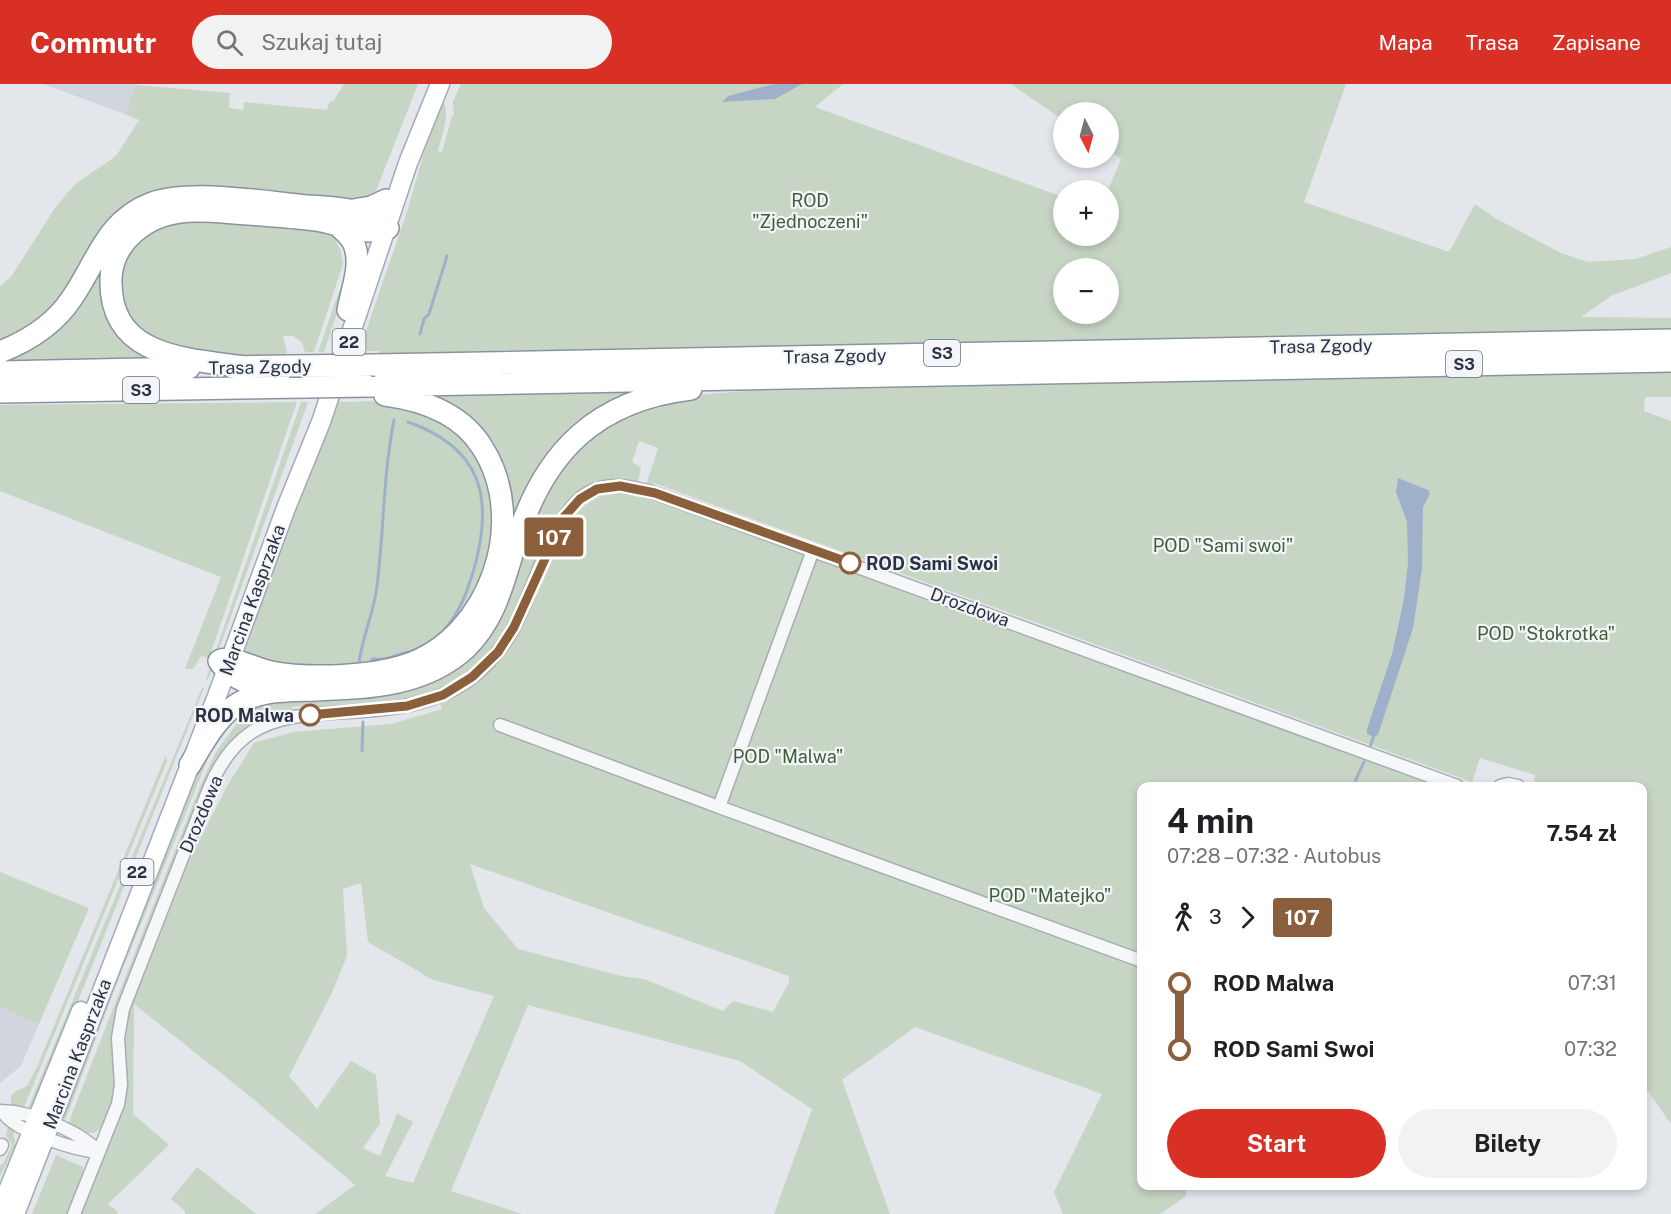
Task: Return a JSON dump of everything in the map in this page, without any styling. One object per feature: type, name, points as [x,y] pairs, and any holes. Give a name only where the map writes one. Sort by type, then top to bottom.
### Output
[{"type":"highway","points":[[0,352],[55,320],[73,298],[104,242],[118,224],[133,212],[153,202],[190,196],[339,217]]},
{"type":"highway","points":[[246,367],[177,358],[148,347],[135,338],[116,312],[111,290],[115,258],[132,233],[156,218],[180,212],[214,211],[304,218],[382,219]]},
{"type":"highway","points":[[339,217],[353,242],[357,258],[356,275],[348,310]]},
{"type":"highway","name":"Trasa Zgody","points":[[0,372],[1671,340]]},
{"type":"highway","name":"Trasa Zgody","points":[[0,392],[282,387],[366,389],[802,377],[1671,361]]},
{"type":"highway","points":[[190,765],[205,739],[225,714],[247,699],[276,691],[361,688],[397,684],[446,663],[464,649],[480,633],[495,608],[517,538],[545,474],[562,451],[579,434],[597,421],[632,404],[678,391],[802,377]]},
{"type":"highway","points":[[225,663],[305,676],[383,671],[421,659],[447,644],[464,627],[483,597],[497,558],[504,519],[501,490],[492,461],[479,442],[461,423],[440,409],[417,400],[366,389]]},
{"type":"highway","points":[[225,663],[247,683],[276,691]]},
{"type":"main road","name":"Marcina Kasprzaka","points":[[0,1210],[41,1128],[190,765],[265,539],[295,467],[407,145],[433,84]]},
{"type":"main road","name":"Marcina Kasprzaka","points":[[15,1214],[41,1128],[107,947],[225,663],[321,422],[382,219],[440,84]]},
{"type":"street","name":"Drozdowa","points":[[99,1152],[115,1114],[120,1094],[118,1038],[123,1009],[208,789],[224,761],[243,739],[268,724],[290,717],[384,710],[425,702],[443,695],[472,677],[498,652],[514,627],[564,517],[580,499],[597,489],[620,486],[655,493],[1446,782]]},
{"type":"street","points":[[719,807],[813,550]]},
{"type":"street","points":[[500,725],[1137,959]]},
{"type":"street","points":[[1,1111],[15,1112],[85,1150],[99,1152],[74,1214]]},
{"type":"shaded area","points":[[43,84],[137,84],[125,114]]},
{"type":"shaded area","points":[[0,1007],[39,1024],[21,1066],[0,1083]]},
{"type":"green space","points":[[344,84],[418,84],[376,191],[366,198],[355,201],[177,192],[30,330],[0,346],[0,286],[11,277],[55,208],[74,185],[116,156],[139,120],[125,114],[136,85],[230,93],[229,108],[243,110],[244,102],[327,110],[329,103],[334,100]]},
{"type":"green space","name":"ROD \"Zjednoczeni\"","points":[[461,84],[843,84],[815,107],[1053,193],[1053,246],[1119,246],[1119,180],[1112,180],[1121,159],[1119,158],[1119,102],[1053,102],[1053,113],[1011,84],[1346,84],[1304,202],[1449,252],[1475,204],[1495,218],[1561,253],[1588,262],[1636,259],[1671,247],[1671,273],[1611,296],[1581,317],[1671,318],[1671,332],[622,351],[525,350],[378,354],[379,351],[359,351],[408,209],[430,130],[442,98],[446,117],[438,151],[442,152],[452,116],[454,116],[453,102]]},
{"type":"green space","points":[[167,209],[105,279],[157,359],[0,362],[98,263]]},
{"type":"green space","points":[[178,219],[329,227],[341,251],[343,264],[314,352],[305,352],[302,342],[293,336],[283,336],[286,355],[207,356],[143,337],[122,312],[120,265],[138,238]]},
{"type":"green space","points":[[340,233],[352,268],[324,352],[318,352],[348,266]]},
{"type":"green space","points":[[1671,371],[1671,397],[1645,397],[1644,411],[1671,421],[1671,1124],[1647,1090],[1647,782],[1534,782],[1535,775],[1480,758],[1472,782],[654,483],[653,487],[646,485],[658,448],[639,441],[632,462],[641,468],[638,482],[602,481],[583,488],[567,503],[559,514],[510,623],[493,648],[474,669],[450,686],[421,699],[395,704],[315,709],[315,705],[292,707],[292,711],[262,719],[254,724],[243,717],[238,710],[249,704],[429,679],[548,478],[597,427],[674,397],[746,391]]},
{"type":"green space","points":[[655,390],[609,407],[595,415],[557,447],[540,471],[528,494],[487,607],[474,628],[459,645],[441,659],[395,677],[352,684],[295,685],[253,679],[254,674],[301,681],[354,680],[406,670],[448,649],[466,633],[473,623],[485,602],[502,554],[507,525],[507,497],[500,469],[485,441],[458,414],[425,397]]},
{"type":"green space","points":[[391,401],[460,430],[490,474],[497,527],[480,590],[429,650],[347,669],[265,664],[245,654],[242,647],[334,402]]},
{"type":"green space","points":[[297,402],[209,658],[201,656],[193,669],[185,669],[221,577],[0,491],[0,405]]},
{"type":"green space","points":[[301,402],[308,402],[208,680],[206,679]]},
{"type":"green space","points":[[611,493],[649,497],[1427,782],[1137,782],[1137,1190],[1187,1190],[1186,1196],[1160,1214],[1063,1214],[1054,1192],[1102,1094],[915,1027],[842,1080],[890,1214],[774,1214],[812,1109],[740,1061],[528,1005],[451,1191],[522,1214],[315,1214],[355,1185],[246,1093],[134,1004],[133,1114],[169,1145],[108,1204],[118,1212],[116,1214],[78,1214],[118,1119],[127,1018],[189,861],[227,786],[254,743],[293,732],[391,724],[442,709],[440,703],[482,678],[493,667],[517,634],[557,542],[579,511],[593,500]],"holes":[[[470,864],[789,976],[789,982],[773,1012],[733,1001],[723,1011],[644,979],[621,976],[518,949],[484,908]],[[361,883],[368,942],[433,980],[494,996],[413,1183],[385,1176],[413,1122],[397,1113],[380,1156],[363,1148],[380,1124],[376,1075],[351,1061],[317,1109],[289,1076],[331,995],[347,956],[343,889]]]},
{"type":"green space","points":[[202,688],[204,688],[39,1098],[28,1108]]},
{"type":"green space","points":[[240,719],[251,726],[227,747],[210,774],[119,1006],[116,1087],[107,1120],[93,1133],[81,1132],[68,1124],[200,786],[216,752]]},
{"type":"green space","points":[[235,720],[211,751],[117,983],[65,1121],[63,1113],[195,775],[210,742]]},
{"type":"green space","points":[[166,755],[167,761],[23,1110],[14,1107],[11,1104],[11,1096],[27,1086],[37,1067]]},
{"type":"green space","points":[[0,872],[89,908],[39,1024],[0,1007]]},
{"type":"green space","points":[[8,1126],[14,1131],[16,1144],[0,1177],[0,1165],[3,1164],[12,1145],[6,1136]]},
{"type":"green space","points":[[56,1155],[83,1167],[87,1175],[72,1214],[32,1214]]},
{"type":"green space","points":[[197,1167],[256,1214],[185,1214],[185,1211],[171,1199]]},
{"type":"water","points":[[774,84],[802,84],[775,99],[722,102],[728,96]]},
{"type":"water","points":[[1398,478],[1428,490],[1430,494],[1423,507],[1422,569],[1413,628],[1378,735],[1374,737],[1367,734],[1367,729],[1392,654],[1404,599],[1408,563],[1407,522],[1396,492]]},
{"type":"waterway","points":[[420,334],[424,319],[429,314],[447,256]]},
{"type":"waterway","points":[[359,663],[377,586],[394,420]]},
{"type":"waterway","points":[[408,422],[433,433],[452,446],[467,461],[476,479],[481,498],[483,520],[474,569],[462,601],[444,630]]},
{"type":"waterway","points":[[372,659],[385,659],[408,652]]},
{"type":"waterway","points":[[362,751],[363,722]]},
{"type":"waterway","points":[[1370,747],[1374,735]]},
{"type":"waterway","points":[[1355,782],[1364,762]]},
{"type":"bus line","name":"107","points":[[310,715],[384,710],[425,702],[443,695],[472,677],[498,652],[514,627],[564,517],[573,505],[587,493],[597,489],[620,486],[655,493],[850,563]]},
{"type":"place","name":"ROD Sami Swoi","points":[[850,563]]},
{"type":"place","name":"ROD Malwa","points":[[310,715]]},
{"type":"park label","name":"POD \"Sami swoi\"","points":[[1223,545]]},
{"type":"park label","name":"POD \"Stokrotka\"","points":[[1546,633]]},
{"type":"park label","name":"POD \"Malwa\"","points":[[788,756]]},
{"type":"park label","name":"POD \"Matejko\"","points":[[1050,895]]}]
